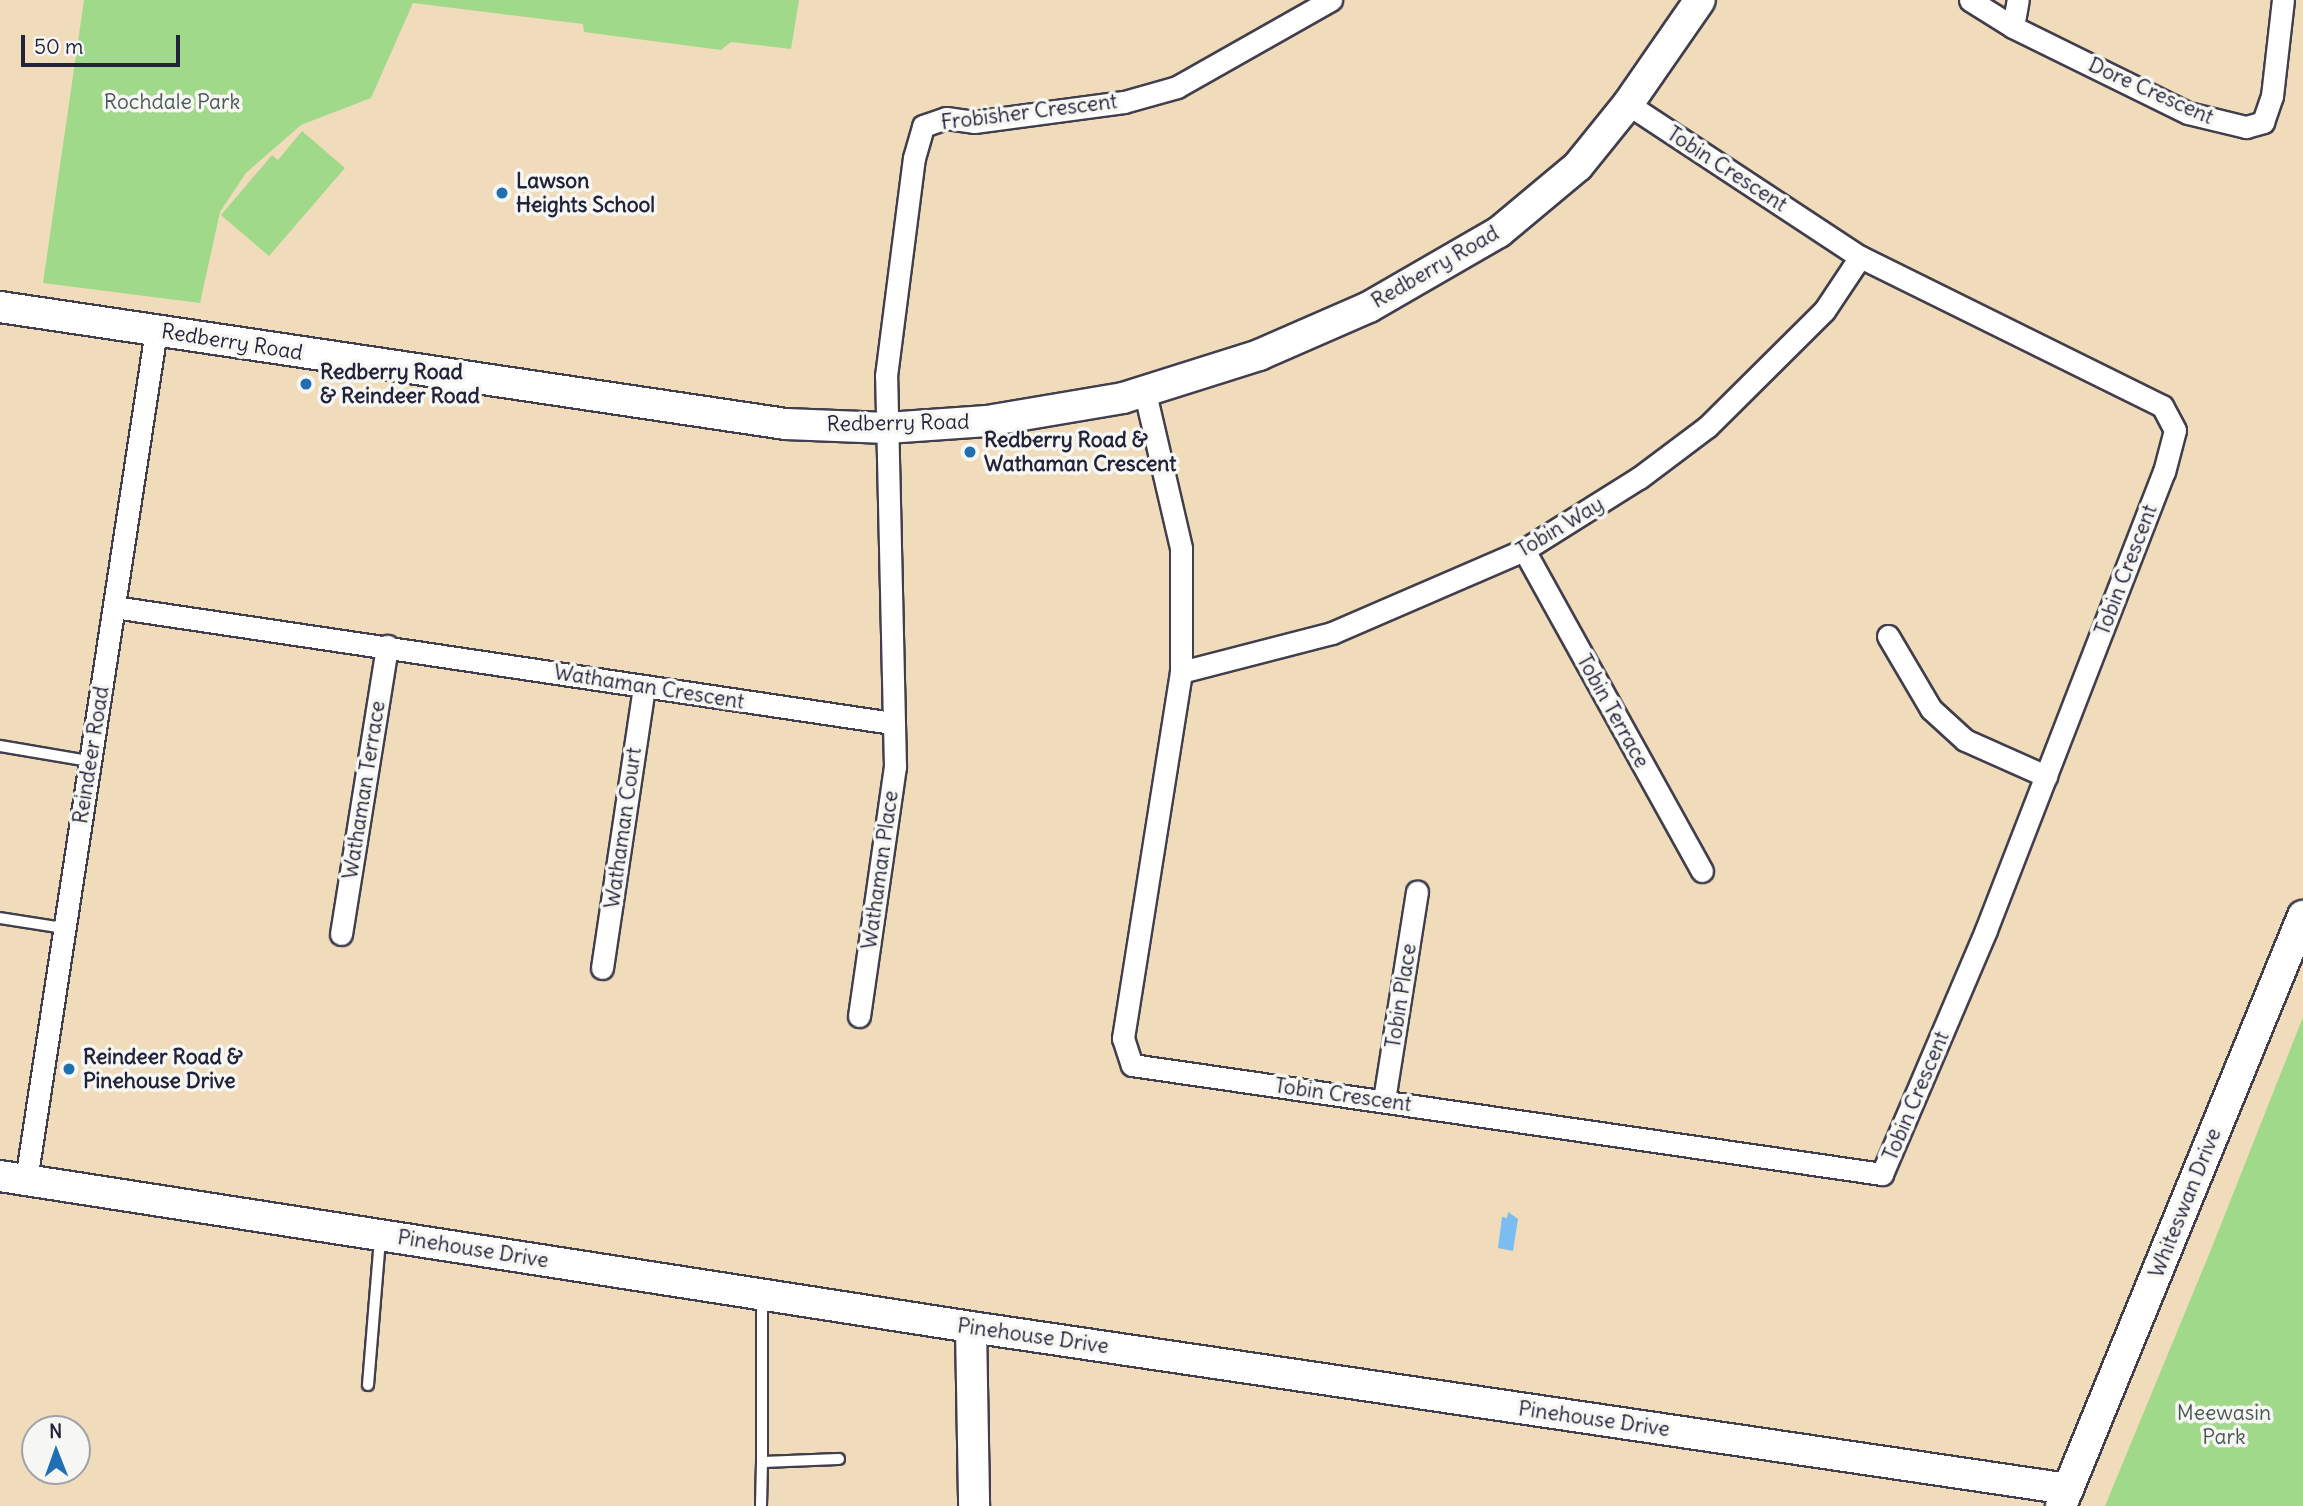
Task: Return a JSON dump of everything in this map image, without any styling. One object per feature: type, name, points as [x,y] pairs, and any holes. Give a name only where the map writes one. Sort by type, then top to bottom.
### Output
[{"type":"street","name":"Frobisher Crescent","points":[[887,428],[886,376],[914,158],[923,126],[946,118],[974,122],[1124,102],[1177,87],[1332,0]]},
{"type":"street","name":"Redberry Road","points":[[0,307],[786,424],[887,428],[987,421],[1145,394],[1259,355],[1369,307],[1482,242],[1578,166],[1628,104],[1700,0]]},
{"type":"street","name":"Dore Crescent","points":[[1970,0],[2013,27],[2188,113],[2246,127],[2263,122],[2272,96],[2283,0]]},
{"type":"street","points":[[2013,27],[2018,0]]},
{"type":"street","name":"Tobin Crescent","points":[[1145,394],[1181,548],[1181,672],[1123,1038],[1132,1065],[1882,1174],[2046,776],[2164,472],[2175,430],[2162,406],[1860,257],[1628,104]]},
{"type":"street","name":"Tobin Way","points":[[1181,672],[1332,632],[1524,550],[1639,478],[1707,427],[1824,311],[1860,257]]},
{"type":"street","name":"Reindeer Road","points":[[13,1178],[64,928],[156,330]]},
{"type":"street","points":[[887,428],[892,723]]},
{"type":"street","name":"Tobin Terrace","points":[[1524,550],[1702,871]]},
{"type":"street","name":"Wathaman Crescent","points":[[114,607],[892,723]]},
{"type":"street","points":[[1888,636],[1931,709],[1965,740],[2046,776]]},
{"type":"street","name":"Wathaman Terrace","points":[[341,934],[387,646]]},
{"type":"street","name":"Wathaman Court","points":[[602,968],[644,687]]},
{"type":"street","name":"Wathaman Place","points":[[859,1016],[895,767],[892,723]]},
{"type":"street","name":"Tobin Place","points":[[1384,1100],[1417,892]]},
{"type":"street","name":"Whiteswan Drive","points":[[2064,1498],[2303,916]]},
{"type":"street","name":"Pinehouse Drive","points":[[13,1178],[2064,1498]]},
{"type":"street","points":[[971,1327],[974,1506]]},
{"type":"lane","points":[[0,746],[89,761]]},
{"type":"lane","points":[[0,918],[64,928]]},
{"type":"lane","points":[[368,1385],[380,1235]]},
{"type":"lane","points":[[761,1506],[762,1295]]},
{"type":"lane","points":[[762,1462],[839,1459]]},
{"type":"green space","name":"Rochdale Park","points":[[84,0],[799,0],[791,49],[731,42],[721,50],[584,32],[583,24],[413,3],[371,98],[301,125],[246,173],[220,212],[200,303],[43,283]]},
{"type":"green space","points":[[302,131],[345,168],[269,256],[221,215],[272,155],[278,160]]},
{"type":"green space","name":"Meewasin Park","points":[[2303,1017],[2303,1506],[2105,1506],[2210,1252]]},
{"type":"water","points":[[1508,1212],[1518,1219],[1513,1251],[1498,1248],[1502,1217],[1507,1218]]},
{"type":"place","name":"Lawson Heights School","points":[[502,193]]},
{"type":"place","name":"Redberry Road & Reindeer Road","points":[[306,384]]},
{"type":"place","name":"Redberry Road & Wathaman Crescent","points":[[970,452]]},
{"type":"place","name":"Reindeer Road & Pinehouse Drive","points":[[69,1069]]}]
